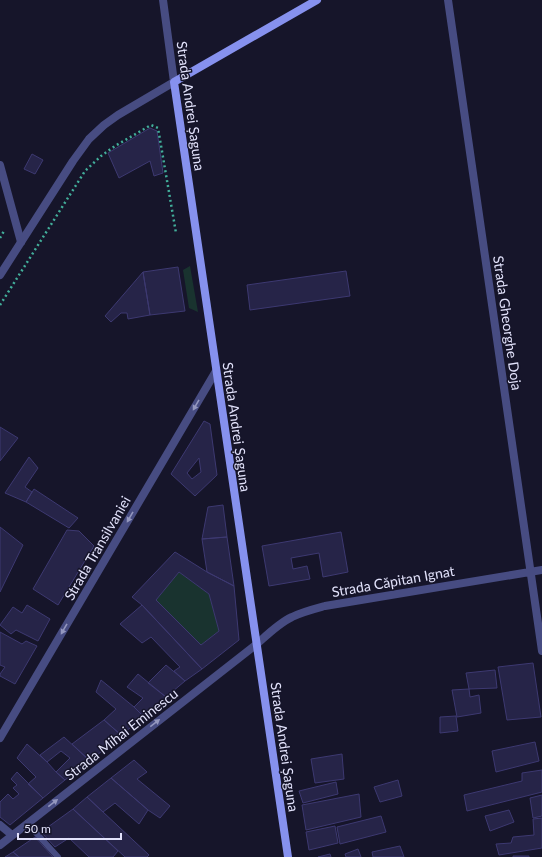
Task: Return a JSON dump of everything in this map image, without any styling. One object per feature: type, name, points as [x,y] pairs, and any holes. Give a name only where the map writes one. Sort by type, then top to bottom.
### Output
[{"type":"main road","points":[[174,82],[316,0]]},
{"type":"main road","name":"Strada Andrei Șaguna","points":[[174,82],[288,857]]},
{"type":"street","name":"Strada Andrei Șaguna","points":[[163,0],[174,82]]},
{"type":"street","name":"Strada Gheorghe Doja","points":[[448,0],[542,651]]},
{"type":"street","points":[[0,275],[73,161],[89,139],[104,125],[118,115],[174,82]]},
{"type":"street","points":[[0,165],[21,242]]},
{"type":"street","name":"Strada Transilvaniei","points":[[0,738],[216,371]]},
{"type":"street","name":"Strada Căpitan Ignat","points":[[257,644],[291,617],[305,611],[324,606],[542,570]]},
{"type":"street","name":"Strada Mihai Eminescu","points":[[0,845],[257,644]]},
{"type":"street","points":[[0,825],[12,835]]},
{"type":"lane","points":[[27,823],[58,857]]},
{"type":"path","points":[[0,305],[86,171],[101,156],[151,125],[158,128],[176,233]]},
{"type":"path","points":[[0,238],[4,231]]},
{"type":"green space","points":[[190,266],[198,312],[189,308],[183,270]]},
{"type":"green space","points":[[179,572],[209,594],[219,631],[201,645],[156,600]]},
{"type":"building","points":[[150,128],[157,131],[163,173],[154,176],[150,161],[119,178],[108,153]]},
{"type":"building","points":[[32,154],[43,160],[35,174],[24,169]]},
{"type":"building","points":[[178,267],[185,311],[150,315],[143,272]]},
{"type":"building","points":[[346,271],[350,296],[250,310],[247,285]]},
{"type":"building","points":[[143,272],[150,315],[128,319],[127,313],[121,313],[111,322],[105,316]]},
{"type":"building","points":[[204,421],[210,424],[217,475],[195,496],[171,474]],"holes":[[[199,458],[201,472],[192,479],[187,473]]]},
{"type":"building","points":[[0,427],[18,438],[0,461]]},
{"type":"building","points":[[29,457],[38,468],[25,487],[32,492],[26,502],[5,493]]},
{"type":"building","points":[[34,489],[78,518],[69,528],[26,502]]},
{"type":"building","points":[[223,505],[227,537],[202,539],[208,507]]},
{"type":"building","points":[[0,527],[23,545],[0,592]]},
{"type":"building","points":[[67,530],[79,531],[94,546],[58,605],[33,589]]},
{"type":"building","points":[[341,532],[348,572],[323,577],[319,553],[291,558],[293,569],[307,566],[310,579],[269,586],[262,546]]},
{"type":"building","points":[[227,537],[234,586],[207,572],[202,539]]},
{"type":"building","points":[[175,552],[207,572],[234,586],[239,640],[202,669],[142,605],[132,597]],"holes":[[[179,572],[209,594],[219,631],[201,645],[156,600]]]},
{"type":"building","points":[[27,605],[50,619],[38,641],[16,630],[11,634],[0,625],[13,607],[22,613]]},
{"type":"building","points":[[142,605],[202,669],[185,681],[174,671],[180,667],[151,637],[142,643],[120,624]]},
{"type":"building","points":[[0,632],[22,644],[26,641],[37,646],[15,684],[0,676],[5,667],[0,665]]},
{"type":"building","points":[[533,663],[541,717],[507,720],[498,667]]},
{"type":"building","points":[[166,665],[185,681],[166,697],[148,683]]},
{"type":"building","points":[[495,670],[497,688],[469,689],[466,673]]},
{"type":"building","points":[[138,674],[166,697],[144,717],[134,707],[143,698],[127,687]]},
{"type":"building","points":[[101,680],[144,717],[121,735],[104,720],[116,709],[96,692]]},
{"type":"building","points":[[469,689],[470,697],[479,695],[481,713],[457,717],[452,690]]},
{"type":"building","points":[[456,716],[458,731],[440,733],[440,717]]},
{"type":"building","points":[[104,720],[121,735],[90,761],[72,744]]},
{"type":"building","points":[[64,737],[90,761],[65,780],[56,772],[70,758],[61,751],[47,762],[40,755]]},
{"type":"building","points":[[535,742],[539,761],[496,772],[492,751]]},
{"type":"building","points":[[27,744],[65,780],[43,798],[28,784],[36,777],[17,758]]},
{"type":"building","points":[[342,754],[344,779],[315,783],[311,759]]},
{"type":"building","points":[[134,760],[147,772],[137,779],[170,806],[160,818],[148,810],[111,778]]},
{"type":"building","points":[[542,770],[542,792],[467,811],[464,795],[522,781],[522,773]]},
{"type":"building","points":[[17,772],[43,798],[10,825],[0,817],[0,802],[8,794],[13,799],[19,794],[13,788],[17,785],[11,779]]},
{"type":"building","points":[[111,778],[148,810],[139,824],[115,803],[103,812],[87,797]]},
{"type":"building","points":[[398,780],[402,796],[380,802],[374,787]]},
{"type":"building","points":[[336,782],[338,794],[303,803],[299,791]]},
{"type":"building","points":[[359,794],[361,817],[306,830],[302,805]]},
{"type":"building","points":[[542,795],[542,816],[533,818],[530,798]]},
{"type":"building","points":[[87,797],[149,855],[147,857],[125,857],[73,809]]},
{"type":"building","points":[[73,809],[118,851],[113,857],[89,857],[69,838],[55,847],[41,832]]},
{"type":"building","points":[[509,810],[514,822],[490,831],[485,816]]},
{"type":"building","points":[[381,816],[386,832],[340,844],[337,827]]},
{"type":"building","points":[[542,818],[542,848],[499,855],[496,844],[511,843],[513,837],[534,835],[533,819]]},
{"type":"building","points":[[335,826],[338,843],[309,850],[306,832]]},
{"type":"building","points":[[35,837],[53,857],[19,857],[13,852]]},
{"type":"building","points":[[400,846],[404,857],[373,857],[372,852]]},
{"type":"building","points":[[358,849],[361,857],[346,857],[345,854]]},
{"type":"building","points":[[13,852],[19,857],[5,857]]},
{"type":"building","points":[[330,854],[331,857],[318,857]]},
{"type":"building","points":[[529,856],[529,857],[513,857]]}]
